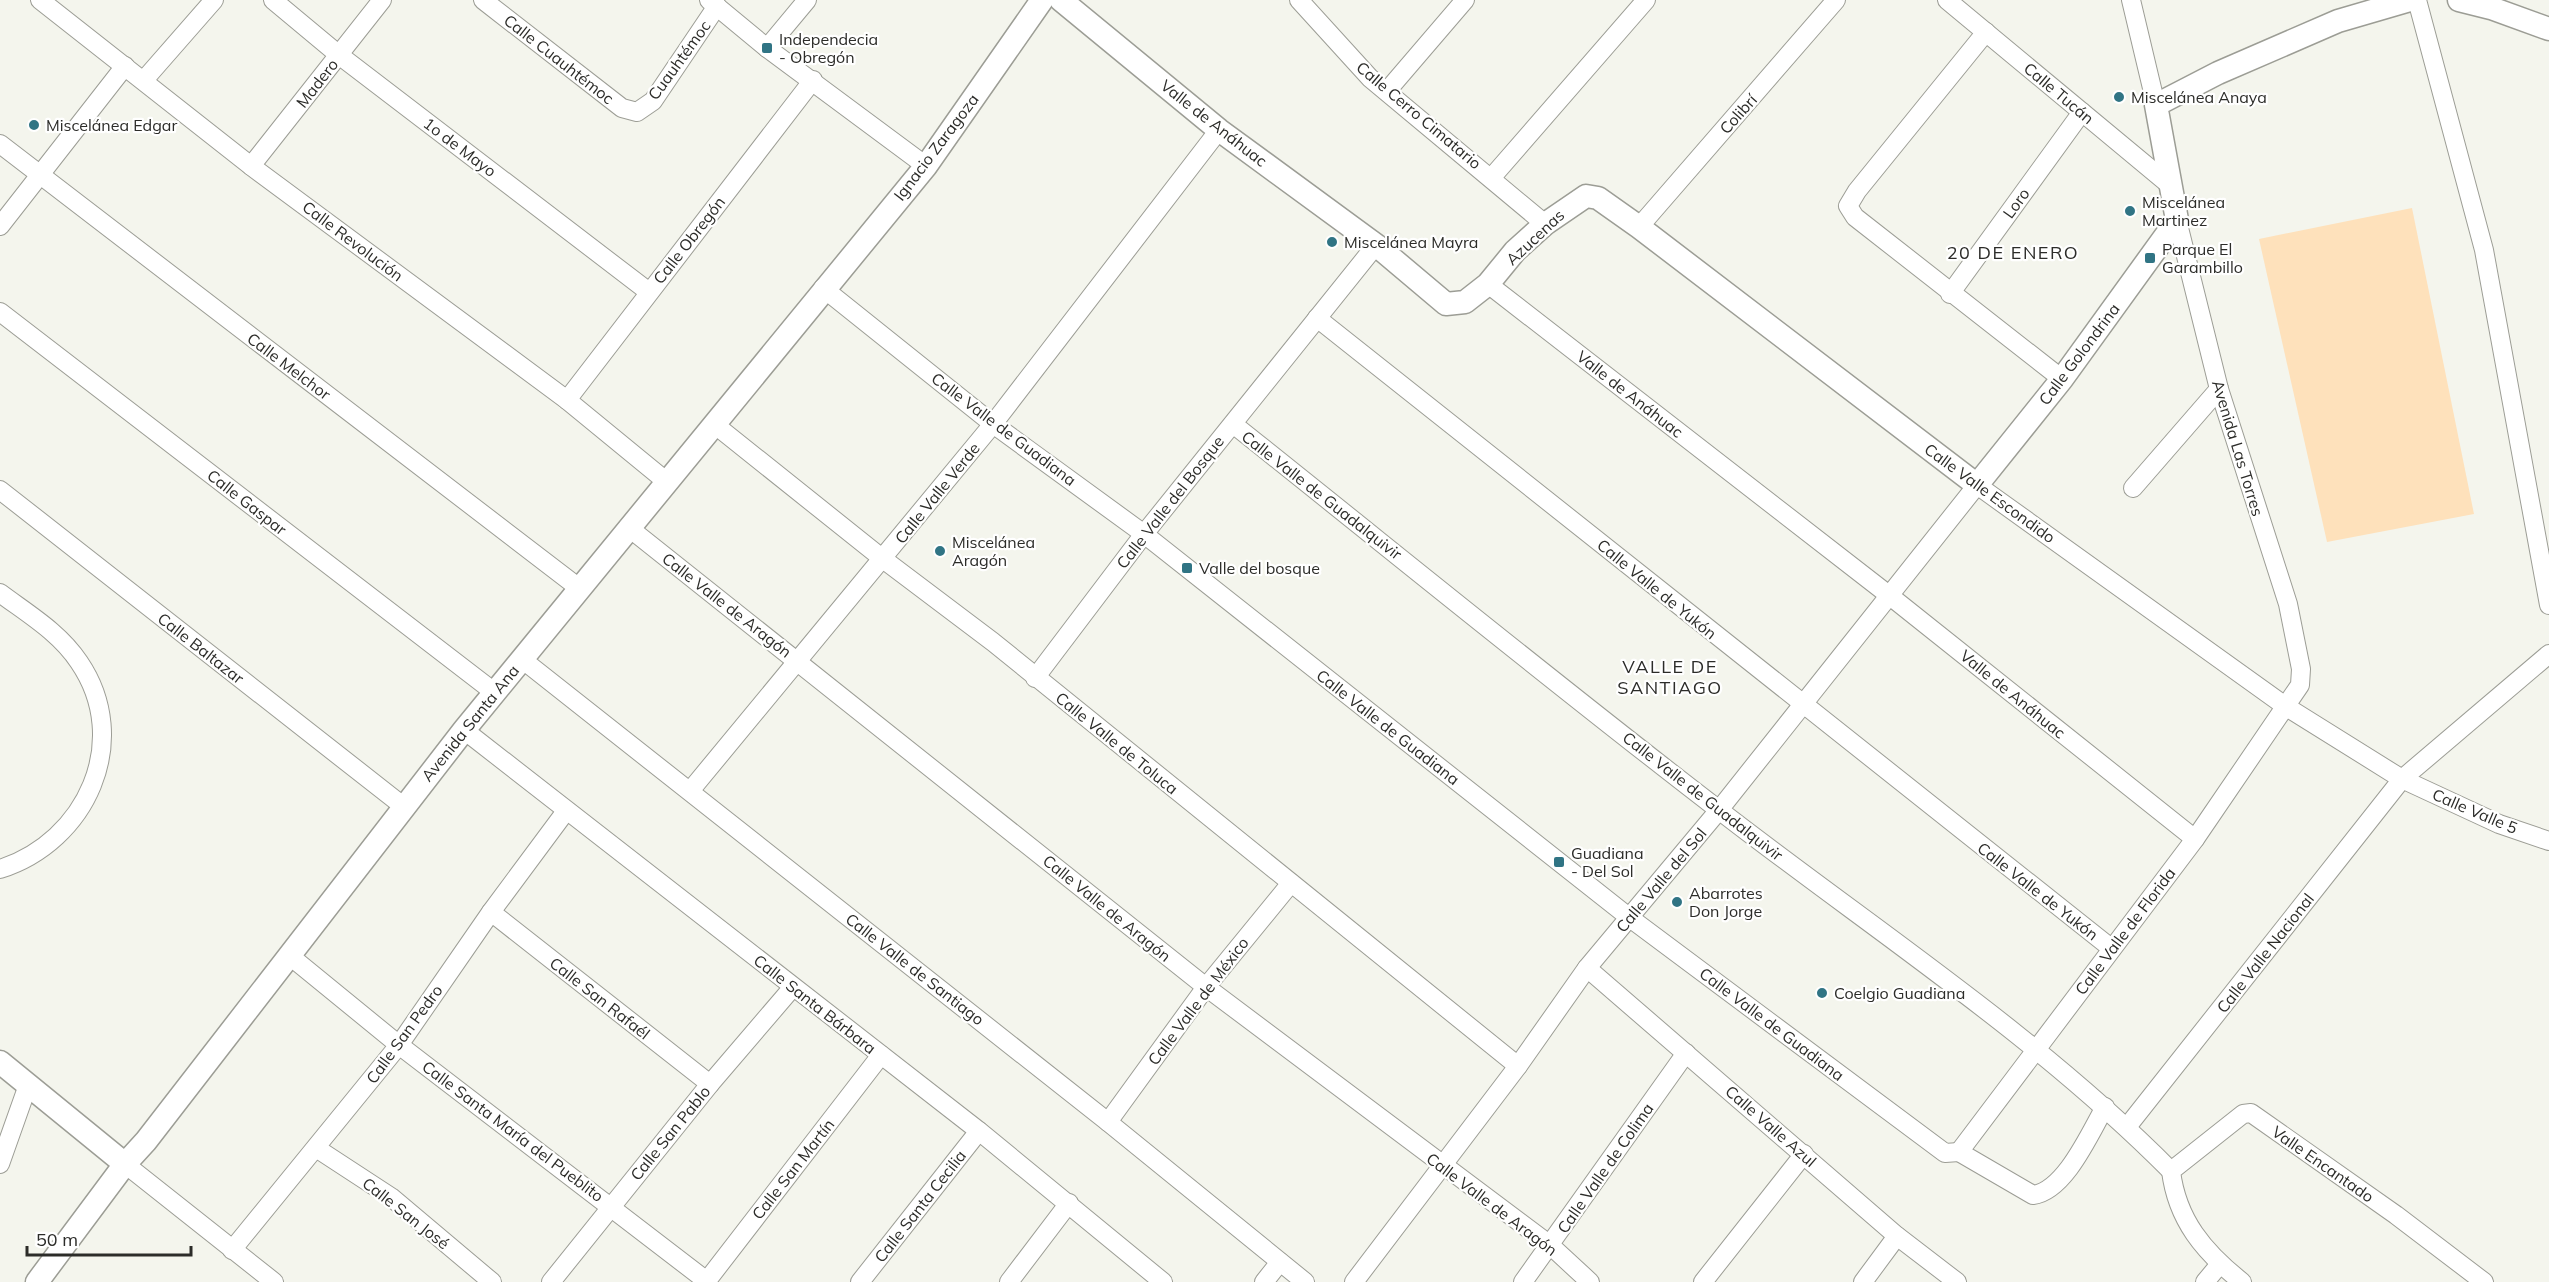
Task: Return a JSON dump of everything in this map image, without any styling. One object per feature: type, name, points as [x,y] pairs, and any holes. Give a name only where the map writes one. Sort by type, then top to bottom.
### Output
[{"type":"street","name":"Calle Revolución","points":[[40,0],[251,166],[567,400],[667,482]]},
{"type":"street","points":[[144,80],[214,0]]},
{"type":"street","name":"1o de Mayo","points":[[273,0],[339,55],[649,292]]},
{"type":"street","name":"Madero","points":[[251,166],[382,0]]},
{"type":"street","name":"Calle Cuauhtémoc","points":[[483,0],[622,108],[637,112]]},
{"type":"street","points":[[767,48],[807,0]]},
{"type":"street","name":"Ignacio Zaragoza","points":[[823,288],[926,166],[1042,0]]},
{"type":"street","name":"Valle de Anáhuac","points":[[1061,0],[1219,130],[1376,245],[1446,304],[1465,302],[1488,284],[1890,596],[2195,839]]},
{"type":"street","name":"Calle Cerro Cimatario","points":[[1299,0],[1370,78],[1492,177],[1545,224]]},
{"type":"street","points":[[1387,91],[1465,0]]},
{"type":"street","points":[[1492,177],[1646,0]]},
{"type":"street","name":"Colibrí","points":[[1639,226],[1836,0]]},
{"type":"street","name":"Calle Tucán","points":[[1947,0],[2171,186]]},
{"type":"street","points":[[2131,0],[2156,105],[2218,73],[2338,21],[2410,0]]},
{"type":"street","points":[[2417,0],[2484,249],[2549,605]]},
{"type":"street","points":[[2459,0],[2491,8],[2549,29]]},
{"type":"street","points":[[713,3],[767,48],[926,166]]},
{"type":"street","name":"Cuauhtémoc","points":[[637,112],[653,101],[713,3]]},
{"type":"street","points":[[1986,32],[1857,191],[1848,206],[1855,217],[2062,380]]},
{"type":"street","points":[[0,226],[125,66]]},
{"type":"street","name":"Calle Obregón","points":[[567,400],[813,80]]},
{"type":"street","name":"Avenida Las Torres","points":[[2156,105],[2177,220],[2218,389],[2288,604],[2301,669],[2300,686],[2285,706]]},
{"type":"street","name":"Loro","points":[[1950,294],[2082,112]]},
{"type":"street","name":"Calle Valle Verde","points":[[690,791],[993,424],[1219,130]]},
{"type":"street","name":"Calle Melchor","points":[[0,144],[579,588]]},
{"type":"street","name":"Calle Valle Escondido","points":[[1586,196],[1598,198],[1639,226],[1977,485],[2285,706],[2402,779]]},
{"type":"street","name":"Azucenas","points":[[1488,284],[1515,251],[1545,224],[1586,196]]},
{"type":"street","name":"Calle Golondrina","points":[[1977,485],[2062,380],[2177,220]]},
{"type":"street","name":"Calle Valle del Bosque","points":[[1035,678],[1144,534],[1376,245]]},
{"type":"street","name":"Calle Valle de Guadiana","points":[[823,288],[993,424],[1144,534],[1630,918],[1945,1152],[1959,1152],[2033,1196],[2043,1194],[2052,1189],[2079,1153],[2105,1107]]},
{"type":"street","name":"Avenida Santa Ana","points":[[37,1282],[125,1164],[146,1141],[290,956],[403,806],[823,288]]},
{"type":"street","name":"Calle Gaspar","points":[[0,312],[494,692]]},
{"type":"street","name":"Calle Valle de Yukón","points":[[1317,318],[2111,948]]},
{"type":"street","points":[[2133,488],[2218,389]]},
{"type":"street","name":"Calle Valle de Toluca","points":[[714,424],[883,559],[993,642],[1518,1066]]},
{"type":"street","name":"Calle Valle de Guadalquivir","points":[[1233,424],[1719,810],[2036,1049],[2105,1107],[2171,1171]]},
{"type":"street","name":"Calle Valle del Sol","points":[[1354,1282],[1440,1165],[1518,1066],[1587,968],[1719,810],[1977,485]]},
{"type":"street","name":"Calle Baltazar","points":[[0,490],[403,806]]},
{"type":"street","name":"Calle Valle de Aragón","points":[[628,527],[1206,987],[1440,1165],[1550,1245],[1590,1282]]},
{"type":"street","points":[[0,593],[49,629],[67,645],[81,664],[98,708],[101,732],[94,778],[86,801],[73,821],[38,852],[0,869]]},
{"type":"street","name":"Calle Valle Nacional","points":[[2127,1127],[2402,779],[2549,654]]},
{"type":"street","name":"Calle Valle de Santiago","points":[[523,660],[1108,1122],[1305,1282]]},
{"type":"street","name":"Calle Valle de Florida","points":[[1959,1152],[2195,839],[2285,706]]},
{"type":"street","name":"Calle Santa Bárbara","points":[[464,730],[979,1131],[1164,1282]]},
{"type":"street","name":"Calle Valle 5","points":[[2402,779],[2499,824],[2549,841]]},
{"type":"street","name":"Calle San Pedro","points":[[232,1250],[399,1045],[491,912],[566,811]]},
{"type":"street","name":"Calle Valle de México","points":[[1108,1122],[1206,987],[1291,883]]},
{"type":"street","name":"Calle San Rafaél","points":[[491,912],[710,1084]]},
{"type":"street","name":"Calle Santa María del Pueblito","points":[[290,956],[399,1045],[610,1205],[707,1282]]},
{"type":"street","name":"Calle Valle Azul","points":[[1587,968],[1897,1236],[1957,1282]]},
{"type":"street","name":"Calle San Pablo","points":[[551,1282],[610,1205],[793,987]]},
{"type":"street","name":"Calle Valle de Colima","points":[[1524,1282],[1686,1053]]},
{"type":"street","name":"Calle San Martín","points":[[707,1282],[881,1055]]},
{"type":"street","points":[[0,1062],[274,1282]]},
{"type":"street","points":[[0,1164],[28,1085]]},
{"type":"street","name":"Valle Encantado","points":[[2171,1171],[2243,1114],[2251,1113],[2396,1215],[2484,1282]]},
{"type":"street","name":"Calle Santa Cecilia","points":[[860,1282],[979,1131]]},
{"type":"street","name":"Calle San José","points":[[316,1148],[391,1197],[492,1282]]},
{"type":"street","points":[[1703,1282],[1804,1154]]},
{"type":"street","points":[[2171,1171],[2174,1197],[2190,1229],[2220,1264],[2242,1282]]},
{"type":"street","points":[[1009,1282],[1068,1203]]},
{"type":"street","points":[[1863,1282],[1897,1236]]},
{"type":"street","points":[[1264,1282],[1280,1262]]},
{"type":"street","points":[[2205,1282],[2220,1264]]},
{"type":"shaded area","points":[[2412,208],[2474,514],[2327,542],[2259,239]]},
{"type":"place","name":"Independecia - Obregón","points":[[767,48]]},
{"type":"place","name":"Miscelánea Anaya","points":[[2119,97]]},
{"type":"place","name":"Miscelánea Edgar","points":[[34,125]]},
{"type":"place","name":"Miscelánea Martinez","points":[[2130,211]]},
{"type":"place","name":"Miscelánea Mayra","points":[[1332,242]]},
{"type":"place","name":"Parque El Garambillo","points":[[2150,258]]},
{"type":"place","name":"Miscelánea Aragón","points":[[940,551]]},
{"type":"place","name":"Valle del bosque","points":[[1187,568]]},
{"type":"place","name":"Guadiana - Del Sol","points":[[1559,862]]},
{"type":"place","name":"Abarrotes Don Jorge","points":[[1677,902]]},
{"type":"place","name":"Coelgio Guadiana","points":[[1822,993]]},
{"type":"district","name":"20 DE ENERO","points":[[2013,252]]},
{"type":"district","name":"VALLE DE SANTIAGO","points":[[1670,676]]}]
